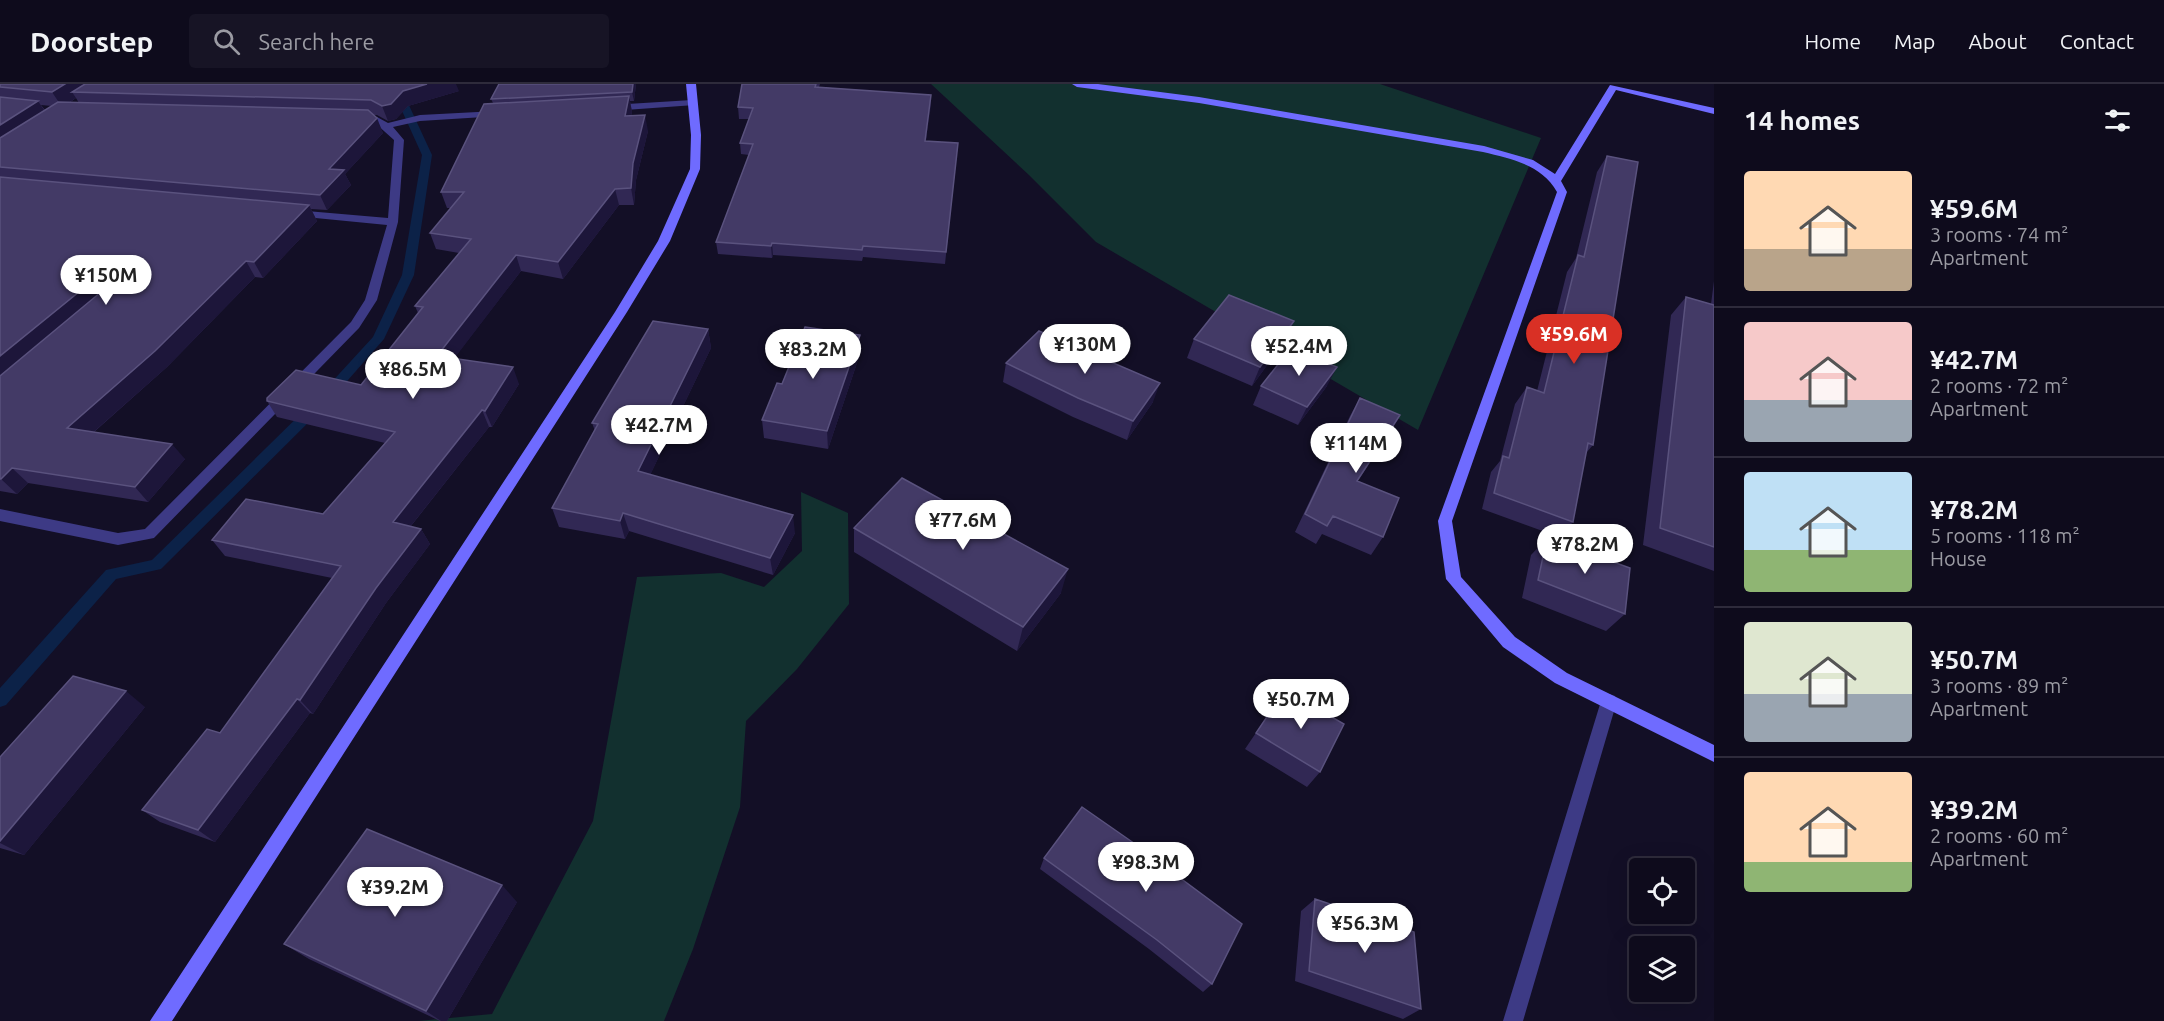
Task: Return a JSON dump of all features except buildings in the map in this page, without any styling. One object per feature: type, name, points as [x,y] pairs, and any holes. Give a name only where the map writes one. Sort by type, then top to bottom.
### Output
[{"type":"street","points":[[160,1021],[621,312],[664,242],[695,169],[696,135],[691,84]]},
{"type":"street","points":[[1077,84],[1199,100],[1484,149],[1522,159],[1543,169],[1557,180],[1562,192],[1445,521],[1454,579],[1509,642],[1561,678],[1714,754]]},
{"type":"street","points":[[1557,180],[1613,87],[1714,111]]},
{"type":"street","points":[[598,108],[692,103]]},
{"type":"street","points":[[386,126],[420,118],[503,113]]},
{"type":"street","points":[[0,515],[118,539],[149,534],[355,325],[371,300],[393,222],[399,140],[377,120],[346,120]]},
{"type":"street","points":[[286,212],[393,222]]},
{"type":"street","points":[[1513,1021],[1609,701]]},
{"type":"green space","points":[[931,84],[1380,84],[1541,138],[1418,430],[1096,242],[1029,175]]},
{"type":"green space","points":[[801,492],[848,513],[849,604],[797,669],[746,721],[740,807],[693,949],[664,1021],[418,1021],[492,1014],[593,821],[637,577],[721,573],[764,587],[802,551]]},
{"type":"waterway","points":[[0,700],[111,574],[156,565],[322,401],[378,339],[408,275],[427,155],[402,101],[385,84]]}]
